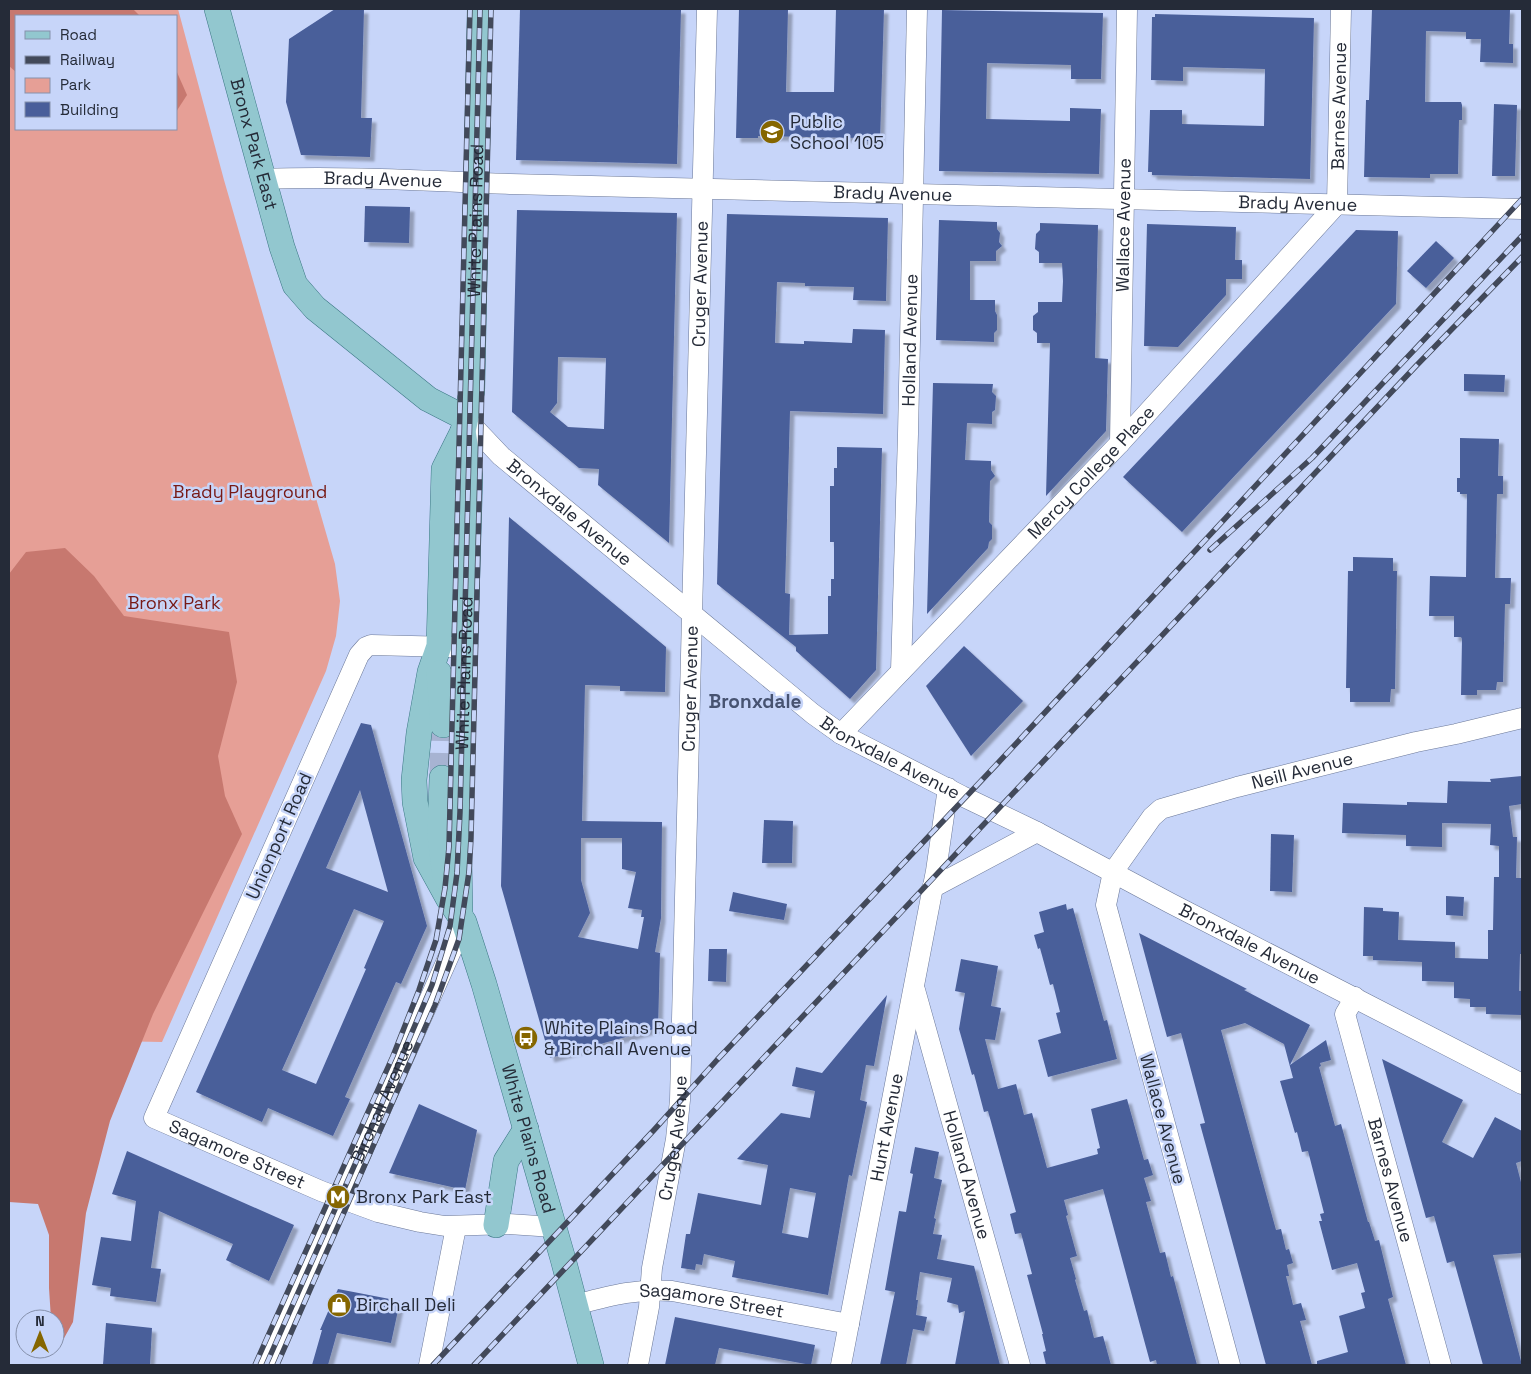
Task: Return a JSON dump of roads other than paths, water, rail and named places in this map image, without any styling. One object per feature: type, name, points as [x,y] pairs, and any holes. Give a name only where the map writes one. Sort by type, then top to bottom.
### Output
[{"type":"main road","name":"Bronx Park East","points":[[217,9],[292,279]]},
{"type":"main road","name":"White Plains Road","points":[[443,724],[438,651],[444,469],[464,425],[472,391],[480,9]]},
{"type":"main road","name":"Bronxdale Avenue","points":[[292,279],[306,300],[428,399],[464,425]]},
{"type":"main road","name":"White Plains Road","points":[[457,912],[470,477],[464,425]]},
{"type":"main road","name":"White Plains Road","points":[[438,651],[430,672],[420,733],[414,780],[415,802],[426,858],[457,912]]},
{"type":"main road","name":"White Plains Road","points":[[442,778],[440,836],[457,912],[484,984],[554,1226],[591,1365]]},
{"type":"main road","points":[[496,1225],[506,1161],[526,1129]]},
{"type":"street","name":"Cruger Avenue","points":[[638,1365],[648,1316],[652,1268],[676,1139],[680,1100],[707,9]]},
{"type":"street","name":"Holland Avenue","points":[[902,671],[917,9]]},
{"type":"street","name":"Wallace Avenue","points":[[1120,443],[1127,9]]},
{"type":"street","name":"Barnes Avenue","points":[[1337,204],[1341,9]]},
{"type":"street","name":"Brady Avenue","points":[[264,180],[309,178],[1522,209]]},
{"type":"street","name":"Mercy College Place","points":[[841,734],[1120,443],[1337,204]]},
{"type":"street","name":"Bronxdale Avenue","points":[[464,425],[806,708],[841,734],[1037,832],[1170,903],[1522,1084]]},
{"type":"street","name":"Unionport Road","points":[[154,1118],[359,655],[366,647],[371,645],[438,651],[465,647]]},
{"type":"street","name":"Neill Avenue","points":[[1113,872],[1152,817],[1162,809],[1236,787],[1416,742],[1522,718]]},
{"type":"street","name":"Hunt Avenue","points":[[841,1365],[932,888],[948,788]]},
{"type":"street","points":[[932,888],[1037,832]]},
{"type":"street","name":"Wallace Avenue","points":[[1113,872],[1106,905],[1230,1365]]},
{"type":"street","name":"Birchall Avenue","points":[[267,1365],[341,1198],[457,912]]},
{"type":"street","name":"Holland Avenue","points":[[914,985],[1020,1365]]},
{"type":"street","name":"Barnes Avenue","points":[[1355,997],[1345,1014],[1441,1365]]},
{"type":"street","name":"Sagamore Street","points":[[154,1118],[378,1212],[420,1222],[456,1226],[554,1226]]},
{"type":"street","points":[[429,1365],[456,1226]]},
{"type":"street","name":"Sagamore Street","points":[[575,1305],[650,1289],[672,1291],[849,1324]]},
{"type":"tunnel","points":[[442,778],[443,725]]},
{"type":"railway","points":[[255,1365],[393,1056],[436,940],[445,888],[449,847],[470,9]]},
{"type":"railway","points":[[266,1365],[432,985],[450,926],[457,873],[460,812],[480,9]]},
{"type":"railway","points":[[277,1365],[435,1005],[459,939],[469,872],[471,838],[491,9]]},
{"type":"railway","points":[[433,1365],[654,1130],[717,1060],[998,763],[1522,199]]},
{"type":"railway","points":[[1210,550],[1312,458],[1522,236]]},
{"type":"railway","points":[[474,1365],[1416,366],[1522,257]]},
{"type":"place","name":"Public School 105","points":[[772,132]]},
{"type":"place","name":"White Plains Road & Birchall Avenue","points":[[526,1038]]},
{"type":"place","name":"Bronx Park East","points":[[338,1197]]},
{"type":"place","name":"Birchall Deli","points":[[339,1305]]},
{"type":"district","name":"Bronxdale","points":[[755,701]]},
{"type":"park label","name":"Brady Playground","points":[[250,492]]},
{"type":"park label","name":"Bronx Park","points":[[174,603]]}]
